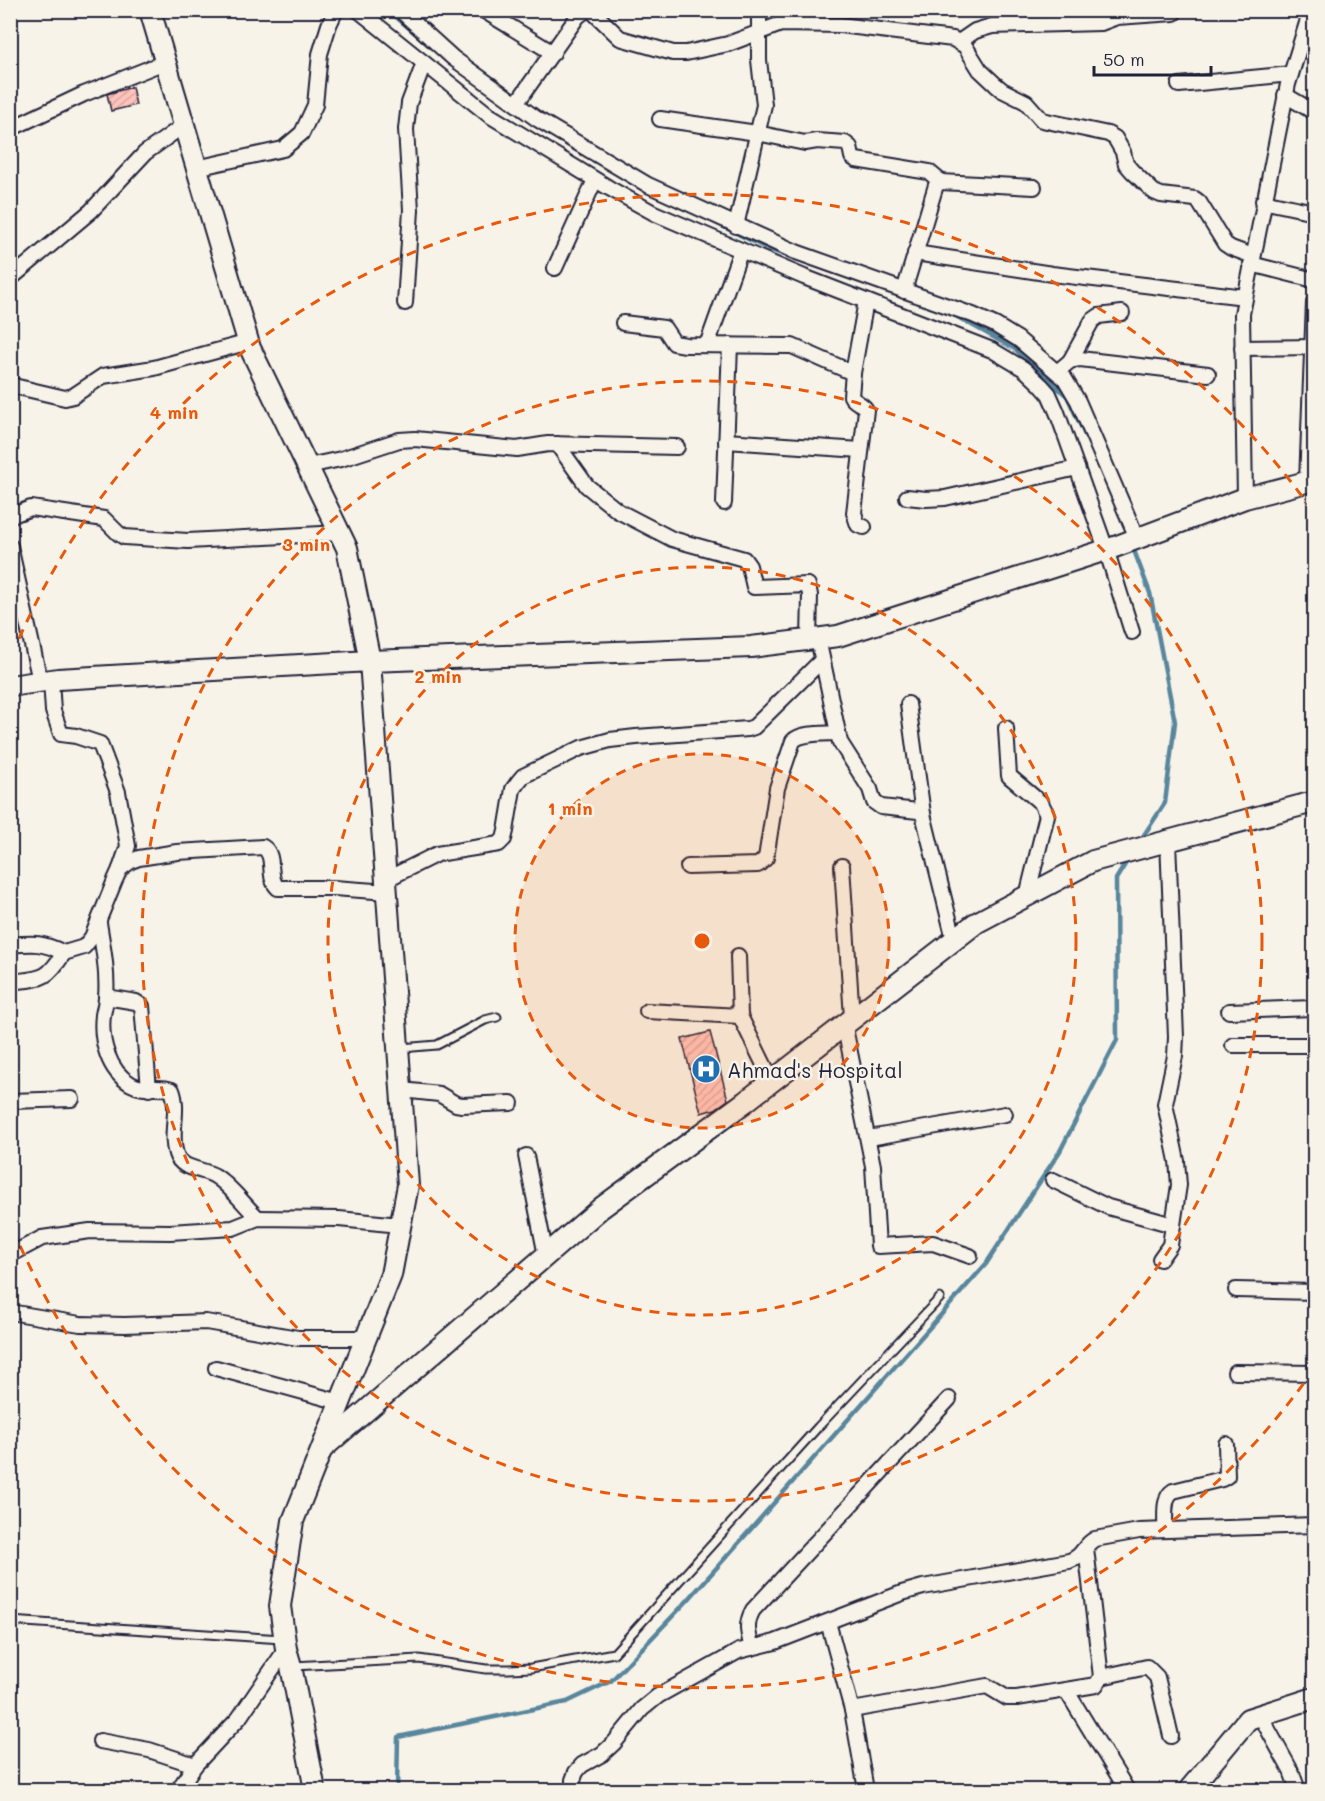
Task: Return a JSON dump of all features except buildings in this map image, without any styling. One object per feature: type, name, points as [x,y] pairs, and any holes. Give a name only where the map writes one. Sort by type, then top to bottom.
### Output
[{"type":"street","points":[[150,10],[249,342],[347,548],[370,661],[408,1185],[391,1275],[293,1521],[279,1606],[315,1791]]},
{"type":"street","points":[[196,168],[283,149],[302,133],[315,105],[320,54],[336,10]]},
{"type":"street","points":[[358,10],[489,115],[654,213],[866,301],[992,350],[1024,369],[1049,394],[1057,412],[1109,549],[1132,632]]},
{"type":"street","points":[[400,10],[453,58],[537,119],[640,181],[796,252],[973,315],[1018,339],[1065,379],[1078,401],[1135,539]]},
{"type":"street","points":[[483,10],[553,53]]},
{"type":"street","points":[[736,226],[764,105],[759,60],[759,10]]},
{"type":"street","points":[[808,23],[816,10]]},
{"type":"street","points":[[1245,498],[1242,314],[1285,95],[1311,10]]},
{"type":"street","points":[[516,104],[578,16],[585,11],[597,14],[620,38],[673,53],[717,47],[781,24],[840,25],[953,39],[965,46],[980,70],[1002,90],[1026,102],[1042,120],[1108,134],[1115,138],[1123,152],[1126,164],[1154,192],[1195,199],[1231,248],[1252,260],[1314,280]]},
{"type":"street","points":[[959,42],[975,30],[992,26],[1101,23],[1117,17],[1174,13]]},
{"type":"street","points":[[10,129],[84,94],[165,62]]},
{"type":"street","points":[[405,303],[411,210],[406,129],[409,103],[424,63]]},
{"type":"street","points":[[1179,84],[1291,74]]},
{"type":"street","points":[[1285,95],[1314,112]]},
{"type":"street","points":[[660,119],[757,133],[805,143],[817,141],[845,143],[850,147],[852,157],[856,160],[929,172],[941,182],[1034,187]]},
{"type":"street","points":[[10,279],[92,211],[145,153],[184,125]]},
{"type":"street","points":[[555,268],[595,180]]},
{"type":"street","points":[[904,291],[933,188],[941,182]]},
{"type":"street","points":[[1263,201],[1314,212]]},
{"type":"street","points":[[707,345],[741,250]]},
{"type":"street","points":[[915,253],[1052,274],[1245,297]]},
{"type":"street","points":[[864,527],[858,525],[855,513],[866,410],[851,396],[866,301]]},
{"type":"street","points":[[10,686],[45,681],[370,661],[751,647],[838,636],[1109,549],[1245,498],[1311,481],[1314,302]]},
{"type":"street","points":[[1070,362],[1092,321],[1099,316],[1122,313]]},
{"type":"street","points":[[623,323],[664,328],[674,343],[792,346],[853,373]]},
{"type":"street","points":[[13,390],[64,398],[73,396],[104,376],[154,368],[249,342]]},
{"type":"street","points":[[724,503],[730,345]]},
{"type":"street","points":[[1242,348],[1313,347]]},
{"type":"street","points":[[1057,372],[1070,362],[1080,359],[1209,374]]},
{"type":"street","points":[[308,466],[341,459],[399,440],[416,439],[517,449],[557,444],[677,447]]},
{"type":"street","points":[[726,441],[861,450]]},
{"type":"street","points":[[557,444],[595,493],[618,511],[647,528],[672,539],[740,556],[748,566],[754,587],[808,585],[813,639],[822,660],[843,750],[870,789],[877,806],[918,811],[923,814]]},
{"type":"street","points":[[907,497],[945,498],[1077,468]]},
{"type":"street","points":[[10,516],[31,508],[62,512],[104,519],[124,537],[188,541],[340,534]]},
{"type":"street","points":[[10,546],[61,734],[100,744],[118,792],[128,846],[99,923],[84,947],[64,953],[34,942],[10,945]]},
{"type":"street","points":[[120,869],[140,858],[177,852],[257,846],[268,850],[273,881],[278,888],[387,885],[437,854],[499,844],[504,839],[513,789],[523,776],[581,748],[610,740],[754,727],[822,660]]},
{"type":"street","points":[[908,704],[923,814],[954,939]]},
{"type":"street","points":[[1006,728],[1009,776],[1041,803],[1047,815],[1027,896]]},
{"type":"street","points":[[688,867],[758,865],[763,862],[766,858],[777,788],[793,741],[802,736],[838,733]]},
{"type":"street","points":[[320,1451],[601,1208],[772,1081],[976,923],[1093,861],[1314,803]]},
{"type":"street","points":[[1160,1259],[1170,1245],[1179,1175],[1165,1104],[1175,1056],[1176,1037],[1161,842]]},
{"type":"street","points":[[842,866],[848,1021],[874,1175],[878,1246],[933,1244],[970,1256]]},
{"type":"street","points":[[99,923],[105,955],[106,997],[102,1032],[105,1049],[112,1065],[131,1084],[148,1089],[172,1090],[175,1113],[174,1147],[177,1158],[183,1165],[214,1175],[258,1218]]},
{"type":"street","points":[[10,982],[46,976],[53,970],[64,953]]},
{"type":"street","points":[[738,956],[740,1016],[772,1081]]},
{"type":"street","points":[[106,997],[136,1002],[142,1006],[148,1089]]},
{"type":"street","points":[[1229,1011],[1314,1008]]},
{"type":"street","points":[[647,1011],[740,1016]]},
{"type":"street","points":[[1233,1045],[1314,1045]]},
{"type":"street","points":[[402,1090],[440,1094],[462,1105],[511,1103]]},
{"type":"street","points":[[10,1101],[72,1099]]},
{"type":"street","points":[[869,1138],[1005,1114]]},
{"type":"street","points":[[526,1156],[546,1256]]},
{"type":"street","points":[[1053,1180],[1108,1207],[1173,1225]]},
{"type":"street","points":[[10,1255],[42,1238],[90,1231],[170,1232],[233,1228],[258,1218],[339,1219],[400,1225]]},
{"type":"street","points":[[1236,1290],[1314,1292]]},
{"type":"street","points":[[10,1312],[80,1324],[206,1322],[298,1338],[366,1338]]},
{"type":"street","points":[[216,1368],[340,1402]]},
{"type":"street","points":[[1235,1372],[1314,1373]]},
{"type":"street","points":[[752,1648],[747,1628],[748,1619],[753,1610],[949,1398]]},
{"type":"street","points":[[1165,1530],[1168,1494],[1227,1476],[1226,1444]]},
{"type":"street","points":[[574,1791],[573,1780],[582,1765],[602,1754],[615,1743],[642,1709],[658,1696],[728,1656],[775,1642],[902,1593],[923,1587],[1069,1561],[1077,1558],[1095,1539],[1139,1531],[1314,1525]]},
{"type":"street","points":[[852,1710],[987,1686],[1008,1698],[1096,1685],[1101,1677],[1086,1548]]},
{"type":"street","points":[[828,1622],[852,1710],[866,1791]]},
{"type":"street","points":[[178,1791],[195,1765],[239,1718],[287,1652]]},
{"type":"street","points":[[1101,1677],[1147,1667],[1152,1670],[1157,1677],[1171,1736]]},
{"type":"street","points":[[1066,1690],[1127,1791]]},
{"type":"street","points":[[1189,1791],[1248,1719],[1314,1698]]},
{"type":"street","points":[[1260,1715],[1291,1771],[1298,1791]]},
{"type":"street","points":[[100,1741],[149,1750],[195,1765]]},
{"type":"lane","points":[[399,1048],[437,1045],[485,1020],[497,1017]]},
{"type":"lane","points":[[10,1621],[287,1652],[419,1659],[486,1669],[531,1668],[614,1653],[818,1427],[939,1298]]},
{"type":"waterway","points":[[388,10],[430,46]]},
{"type":"waterway","points":[[491,93],[520,115]]},
{"type":"waterway","points":[[714,222],[768,249],[794,258]]},
{"type":"waterway","points":[[954,315],[1015,349],[1067,396],[1085,435]]},
{"type":"waterway","points":[[1132,545],[1150,593],[1175,722],[1165,803],[1140,841]]},
{"type":"waterway","points":[[397,1790],[398,1737],[567,1702],[611,1681],[688,1600],[986,1264],[1060,1151],[1117,1040],[1116,879],[1129,858]]},
{"type":"place","name":"Ahmad's Hospital","points":[[706,1069]]}]
